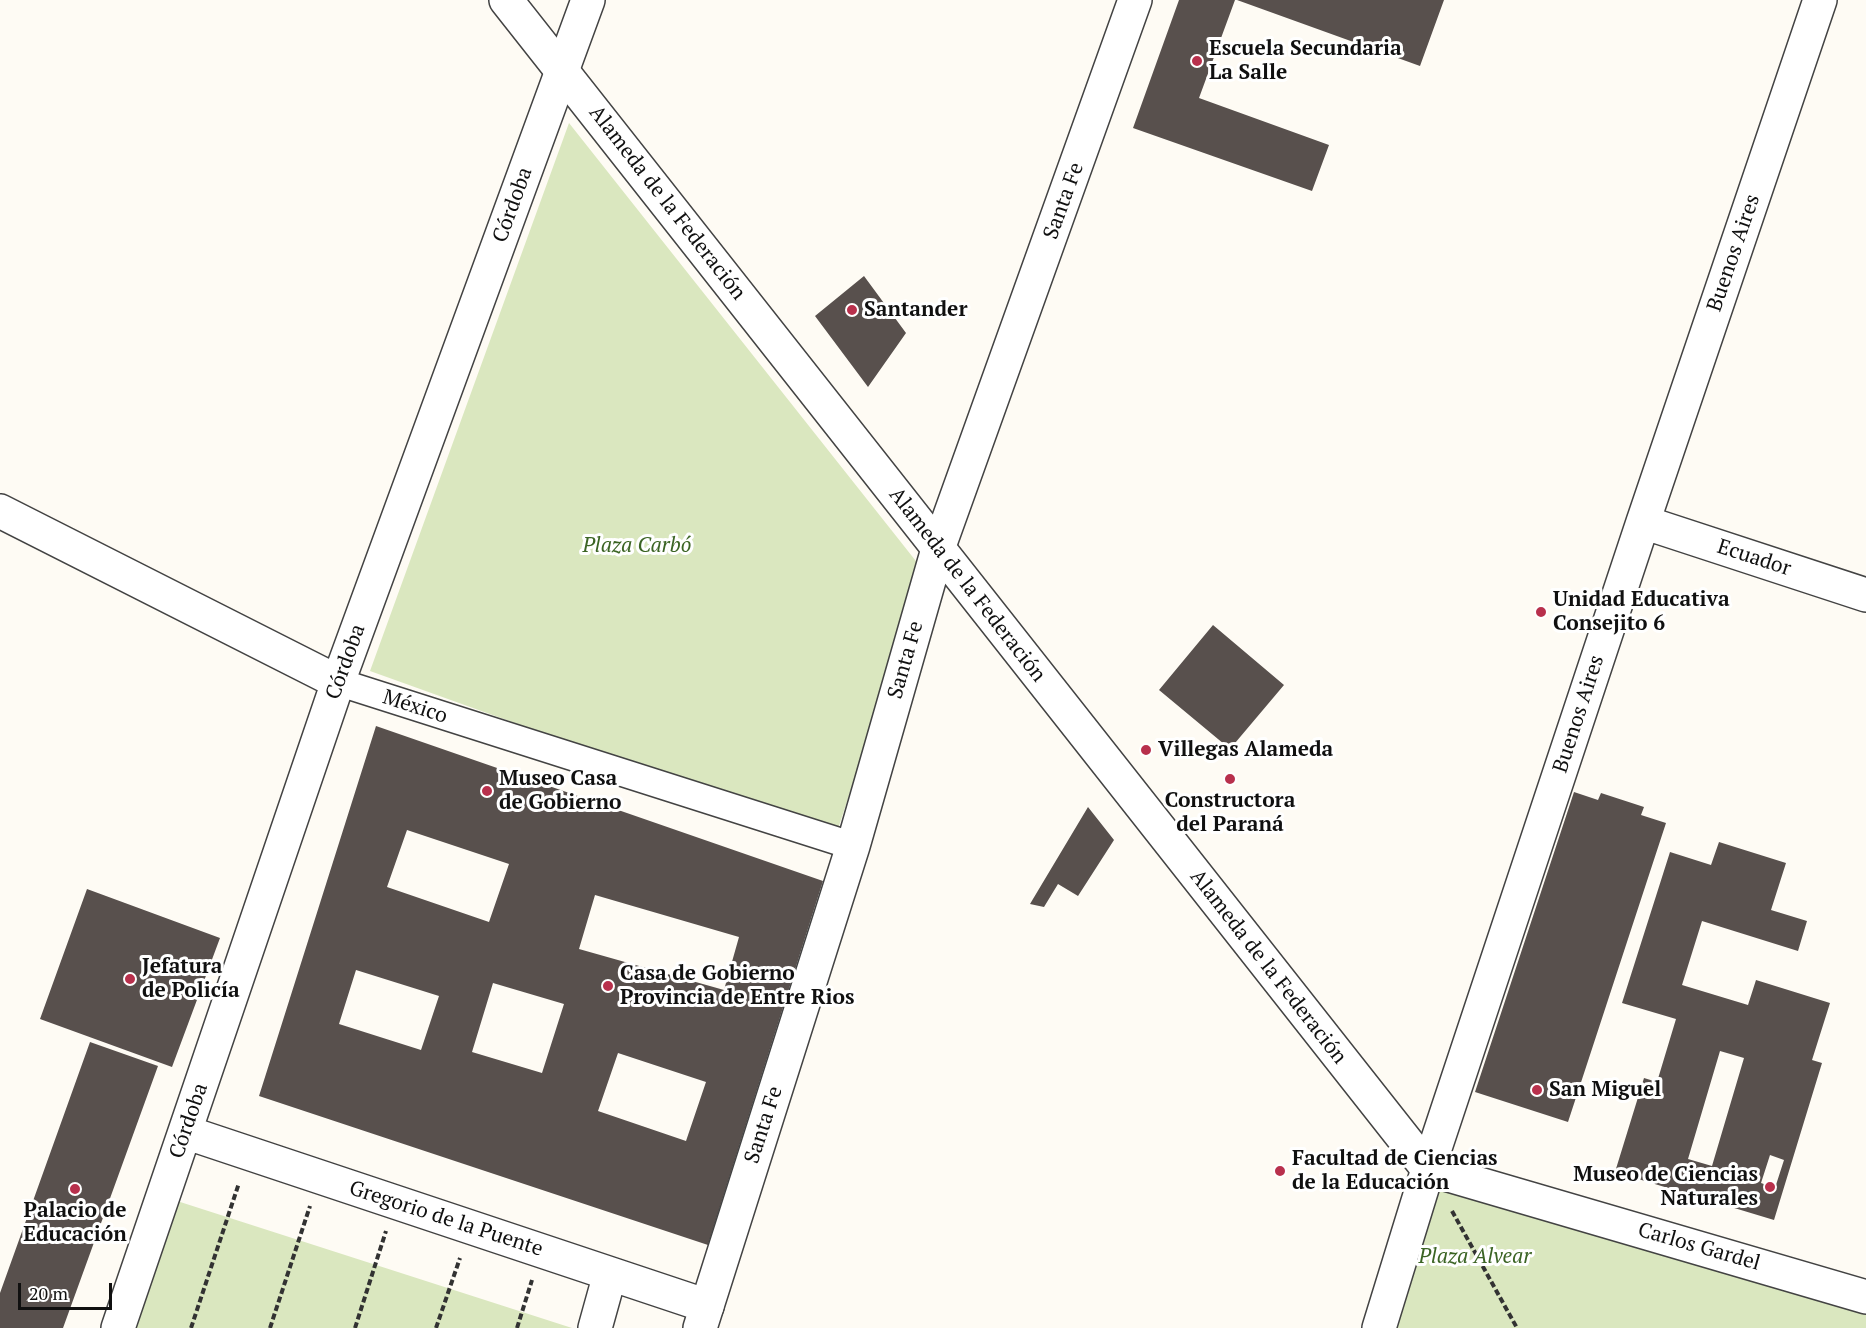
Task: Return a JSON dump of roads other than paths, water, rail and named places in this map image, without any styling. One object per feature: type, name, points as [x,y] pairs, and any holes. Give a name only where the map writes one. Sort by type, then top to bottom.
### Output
[{"type":"street","name":"Alameda de la Federación","points":[[506,0],[1428,1169]]},
{"type":"street","name":"Córdoba","points":[[118,1328],[338,682],[588,0]]},
{"type":"street","name":"Santa Fe","points":[[703,1317],[853,846],[938,549],[1135,0]]},
{"type":"street","name":"Buenos Aires","points":[[1379,1328],[1428,1169],[1643,522],[1820,0]]},
{"type":"street","name":"México","points":[[0,512],[338,682],[853,846]]},
{"type":"street","name":"Ecuador","points":[[1643,522],[1866,595]]},
{"type":"street","name":"Gregorio de la Puente","points":[[185,1132],[610,1274],[703,1317]]},
{"type":"street","name":"Carlos Gardel","points":[[1428,1169],[1866,1297]]},
{"type":"street","points":[[595,1328],[610,1274]]},
{"type":"place","name":"Escuela Secundaria La Salle","points":[[1197,61]]},
{"type":"place","name":"Santander","points":[[852,310]]},
{"type":"place","name":"Unidad Educativa Consejito 6","points":[[1541,612]]},
{"type":"place","name":"Villegas Alameda","points":[[1146,750]]},
{"type":"place","name":"Constructora del Paraná","points":[[1230,779]]},
{"type":"place","name":"Museo Casa de Gobierno","points":[[487,791]]},
{"type":"place","name":"Jefatura de Policía","points":[[130,979]]},
{"type":"place","name":"Casa de Gobierno Provincia de Entre Rios","points":[[608,986]]},
{"type":"place","name":"San Miguel","points":[[1537,1090]]},
{"type":"place","name":"Facultad de Ciencias de la Educación","points":[[1280,1171]]},
{"type":"place","name":"Museo de Ciencias Naturales","points":[[1770,1187]]},
{"type":"place","name":"Palacio de Educación","points":[[75,1189]]},
{"type":"park label","name":"Plaza Carbó","points":[[637,546]]},
{"type":"park label","name":"Plaza Alvear","points":[[1475,1257]]}]
